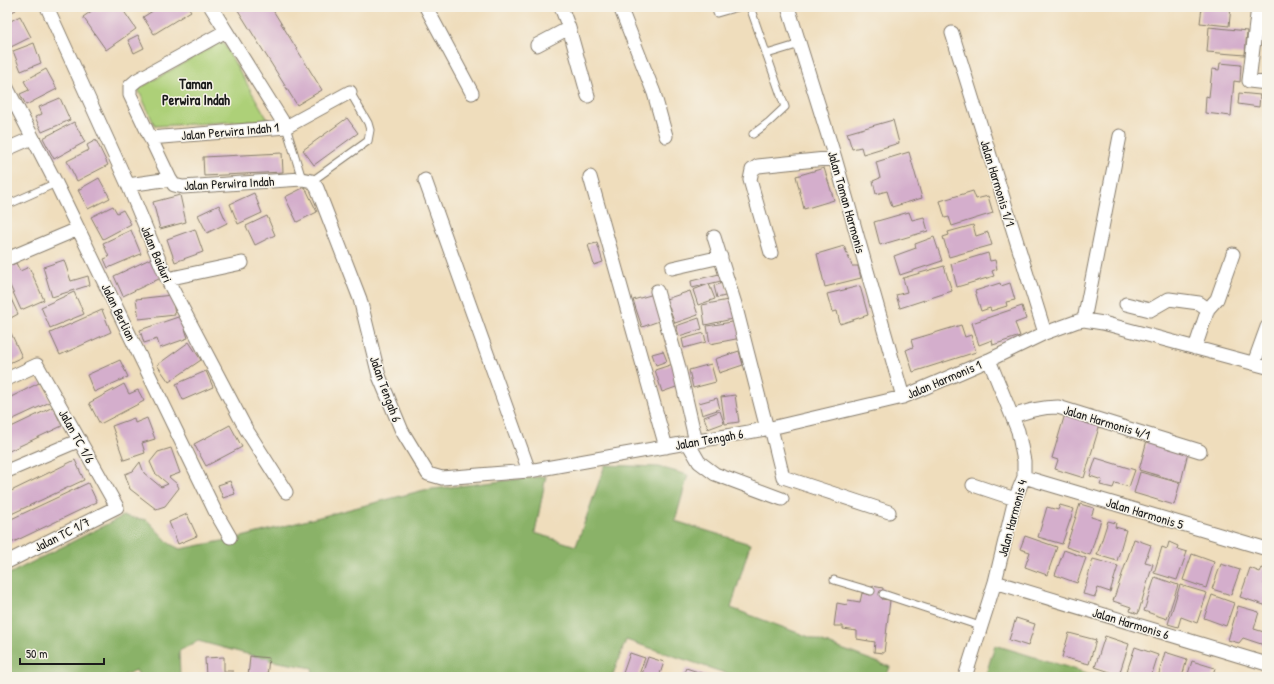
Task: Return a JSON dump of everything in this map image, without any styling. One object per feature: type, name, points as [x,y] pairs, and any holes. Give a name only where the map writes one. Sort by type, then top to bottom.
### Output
[{"type":"street","points":[[211,7],[286,127]]},
{"type":"street","points":[[426,7],[472,93]]},
{"type":"street","points":[[561,7],[569,28],[588,96]]},
{"type":"street","points":[[620,7],[654,93],[666,136]]},
{"type":"street","name":"Jalan Taman Harmonis","points":[[788,7],[835,158],[903,398]]},
{"type":"street","points":[[1258,7],[1249,81],[1267,83]]},
{"type":"street","name":"Jalan Baiduri","points":[[50,10],[128,185],[167,279],[246,429],[286,492]]},
{"type":"street","points":[[537,45],[569,28]]},
{"type":"street","name":"Jalan Perwira Indah","points":[[226,31],[137,80],[130,86],[130,95],[170,179],[174,185],[183,187],[307,180]]},
{"type":"street","name":"Jalan Harmonis 1/1","points":[[952,33],[1045,333]]},
{"type":"street","name":"Jalan Berlian","points":[[7,88],[56,183],[215,511],[230,537]]},
{"type":"street","name":"Jalan Perwira Indah 1","points":[[150,138],[286,127],[350,92]]},
{"type":"street","points":[[1084,320],[1120,136]]},
{"type":"street","points":[[7,149],[32,138]]},
{"type":"street","points":[[771,253],[750,180],[752,170],[758,166],[835,158]]},
{"type":"street","points":[[590,177],[666,447]]},
{"type":"street","points":[[128,185],[170,179]]},
{"type":"street","name":"Jalan Tengah 6","points":[[307,180],[317,188],[360,299],[379,376],[402,431],[428,474],[442,478],[530,471],[769,428]]},
{"type":"street","points":[[425,180],[530,471]]},
{"type":"street","points":[[7,259],[78,229]]},
{"type":"street","points":[[714,237],[735,304],[783,477],[888,512]]},
{"type":"street","points":[[1195,348],[1208,309],[1217,299],[1233,254]]},
{"type":"street","points":[[672,268],[721,257]]},
{"type":"street","points":[[167,279],[242,263]]},
{"type":"street","points":[[657,291],[678,364],[692,442],[698,462],[715,474],[782,499]]},
{"type":"street","points":[[1126,304],[1150,310],[1169,299],[1199,302],[1208,309]]},
{"type":"street","name":"Jalan Harmonis 1","points":[[769,428],[903,398],[989,360],[1045,333],[1084,320],[1103,323],[1267,366]]},
{"type":"street","points":[[1254,363],[1267,326]]},
{"type":"street","name":"Jalan Harmonis 4","points":[[965,677],[994,582],[1015,498],[1024,477],[1022,445],[1013,416],[989,360]]},
{"type":"street","name":"Jalan TC 1/6","points":[[7,379],[37,365],[117,507]]},
{"type":"street","name":"Jalan Harmonis 4/1","points":[[1013,416],[1046,407],[1058,408],[1200,451]]},
{"type":"street","points":[[7,471],[80,440]]},
{"type":"street","name":"Jalan Harmonis 5","points":[[1024,477],[1267,549]]},
{"type":"street","points":[[973,485],[1015,498]]},
{"type":"street","name":"Jalan TC 1/7","points":[[7,562],[117,507]]},
{"type":"street","name":"Jalan Harmonis 6","points":[[994,582],[1266,662]]},
{"type":"lane","points":[[717,14],[738,7]]},
{"type":"lane","points":[[750,7],[785,107],[753,134]]},
{"type":"lane","points":[[767,54],[800,44]]},
{"type":"lane","points":[[286,127],[307,180],[368,141],[370,130],[368,123],[350,92]]},
{"type":"lane","points":[[7,205],[56,183]]},
{"type":"lane","points":[[834,580],[871,591]]},
{"type":"lane","points":[[883,594],[980,626]]},
{"type":"green space","points":[[222,41],[268,120],[155,126],[138,89]]},
{"type":"green space","points":[[605,465],[659,467],[688,475],[675,521],[750,544],[731,608],[890,667],[886,677],[737,677],[626,640],[612,677],[312,677],[313,668],[273,661],[198,641],[179,651],[180,677],[140,677],[136,670],[121,677],[7,677],[7,575],[123,516],[147,520],[170,544],[180,549],[238,538],[424,490],[546,476],[535,533],[576,546]]},
{"type":"green space","points":[[995,645],[1100,677],[985,677]]},
{"type":"building","points":[[7,7],[15,7],[16,10],[7,14]]},
{"type":"building","points":[[104,7],[121,7],[136,29],[106,50],[83,17],[96,8],[98,11]]},
{"type":"building","points":[[159,7],[188,7],[191,11],[154,34],[143,17]]},
{"type":"building","points":[[236,7],[271,7],[322,90],[297,105]]},
{"type":"building","points":[[1202,7],[1231,7],[1229,26],[1200,23]]},
{"type":"building","points":[[20,16],[31,37],[7,49],[7,23]]},
{"type":"building","points":[[1209,27],[1247,31],[1245,55],[1207,52]]},
{"type":"building","points":[[138,35],[144,48],[134,53],[128,40]]},
{"type":"building","points":[[34,43],[41,63],[21,71],[13,51]]},
{"type":"building","points":[[1220,63],[1241,65],[1240,82],[1234,81],[1231,116],[1205,113],[1206,96],[1209,97],[1212,69],[1219,70]]},
{"type":"building","points":[[46,69],[57,89],[26,105],[20,94],[29,90],[24,81]]},
{"type":"building","points":[[1239,93],[1260,95],[1259,107],[1238,104]]},
{"type":"building","points":[[60,98],[70,120],[42,132],[35,117],[42,114],[39,107]]},
{"type":"building","points":[[347,118],[358,133],[314,165],[303,150]]},
{"type":"building","points":[[893,120],[899,143],[863,154],[861,147],[852,149],[847,133]]},
{"type":"building","points":[[74,122],[85,142],[54,159],[43,138]]},
{"type":"building","points":[[96,140],[108,165],[77,181],[67,161],[89,150],[87,145]]},
{"type":"building","points":[[909,152],[922,198],[892,207],[887,191],[876,194],[873,181],[880,178],[876,162]]},
{"type":"building","points":[[282,153],[283,172],[204,176],[203,157]]},
{"type":"building","points":[[824,168],[834,200],[804,209],[796,176]]},
{"type":"building","points":[[99,178],[110,198],[88,209],[78,190]]},
{"type":"building","points":[[305,187],[317,212],[297,222],[285,197]]},
{"type":"building","points":[[973,191],[976,199],[988,196],[993,213],[952,226],[949,217],[945,218],[940,201]]},
{"type":"building","points":[[254,193],[262,213],[238,224],[230,204]]},
{"type":"building","points":[[180,195],[186,222],[160,229],[153,202]]},
{"type":"building","points":[[219,205],[227,223],[207,233],[198,215]]},
{"type":"building","points":[[113,206],[117,213],[123,210],[131,224],[103,239],[91,217]]},
{"type":"building","points":[[909,212],[912,220],[924,217],[928,231],[880,245],[874,222]]},
{"type":"building","points":[[267,216],[275,235],[255,245],[246,226]]},
{"type":"building","points":[[973,225],[976,236],[988,232],[992,245],[949,257],[943,237],[949,235],[948,232]]},
{"type":"building","points":[[195,229],[203,252],[175,262],[167,239]]},
{"type":"building","points":[[131,230],[141,254],[108,268],[104,259],[109,257],[103,243]]},
{"type":"building","points":[[934,237],[942,261],[900,275],[894,256],[916,248],[915,244]]},
{"type":"building","points":[[597,243],[603,262],[594,265],[588,245]]},
{"type":"building","points":[[844,246],[852,266],[858,266],[861,278],[825,287],[817,254]]},
{"type":"building","points":[[988,253],[990,261],[995,260],[997,269],[992,271],[994,276],[957,287],[951,264]]},
{"type":"building","points":[[152,258],[161,278],[123,296],[114,276]]},
{"type":"building","points":[[64,260],[71,281],[88,276],[90,285],[52,297],[43,267]]},
{"type":"building","points":[[16,263],[20,271],[29,267],[44,300],[21,310],[7,279],[7,267]]},
{"type":"building","points":[[944,266],[952,291],[900,308],[896,295],[907,292],[903,278]]},
{"type":"building","points":[[723,273],[725,280],[692,288],[691,281]]},
{"type":"building","points":[[725,282],[729,295],[717,298],[714,286]]},
{"type":"building","points":[[1000,283],[1001,286],[1010,283],[1015,300],[1006,302],[1007,306],[991,311],[990,308],[981,311],[975,291]]},
{"type":"building","points":[[709,284],[715,299],[698,305],[693,290]]},
{"type":"building","points":[[860,286],[868,315],[840,324],[837,311],[832,312],[827,294]]},
{"type":"building","points":[[7,290],[18,314],[9,319],[7,315]]},
{"type":"building","points":[[690,291],[698,315],[675,323],[666,299]]},
{"type":"building","points":[[74,292],[84,314],[50,328],[41,307]]},
{"type":"building","points":[[654,294],[662,320],[642,327],[633,300]]},
{"type":"building","points":[[172,295],[175,315],[139,319],[136,299]]},
{"type":"building","points":[[733,299],[737,318],[705,325],[702,305]]},
{"type":"building","points":[[1022,306],[1026,319],[1015,323],[1020,336],[993,345],[992,340],[979,345],[972,323]]},
{"type":"building","points":[[102,310],[111,332],[60,355],[50,333]]},
{"type":"building","points":[[181,316],[188,338],[160,348],[157,339],[144,343],[140,330]]},
{"type":"building","points":[[699,318],[702,329],[679,336],[676,326]]},
{"type":"building","points":[[738,321],[741,338],[710,344],[707,326]]},
{"type":"building","points":[[961,325],[965,337],[971,335],[976,352],[913,372],[906,350],[913,347],[911,340]]},
{"type":"building","points":[[11,333],[22,357],[7,364],[7,335]]},
{"type":"building","points":[[704,333],[706,342],[684,348],[682,339]]},
{"type":"building","points":[[189,342],[201,360],[169,382],[157,365]]},
{"type":"building","points":[[663,351],[667,361],[656,365],[652,354]]},
{"type":"building","points":[[739,351],[743,365],[719,373],[715,359]]},
{"type":"building","points":[[120,360],[128,377],[94,392],[87,375]]},
{"type":"building","points":[[673,364],[679,386],[662,392],[655,370]]},
{"type":"building","points":[[711,364],[716,382],[693,388],[689,370]]},
{"type":"building","points":[[206,371],[213,387],[183,400],[176,384]]},
{"type":"building","points":[[41,382],[50,402],[7,422],[7,399]]},
{"type":"building","points":[[124,384],[129,394],[138,390],[144,401],[100,424],[89,403]]},
{"type":"building","points":[[735,395],[739,422],[725,424],[721,397]]},
{"type":"building","points":[[717,398],[720,409],[702,415],[699,403]]},
{"type":"building","points":[[53,407],[62,426],[7,452],[7,429]]},
{"type":"building","points":[[720,411],[724,423],[708,429],[704,417]]},
{"type":"building","points":[[1065,414],[1100,424],[1084,478],[1055,469],[1058,460],[1052,458]]},
{"type":"building","points":[[134,418],[135,423],[147,418],[155,439],[142,443],[145,453],[124,460],[112,426]]},
{"type":"building","points":[[230,425],[242,447],[206,466],[194,444]]},
{"type":"building","points":[[1147,440],[1188,452],[1181,482],[1139,470]]},
{"type":"building","points":[[171,448],[180,473],[169,477],[177,484],[179,488],[165,506],[156,509],[130,489],[125,474],[133,471],[140,462],[144,473],[161,487],[168,484],[155,473],[150,462],[158,452]]},
{"type":"building","points":[[1096,458],[1135,470],[1129,487],[1115,483],[1113,488],[1100,485],[1102,480],[1090,476]]},
{"type":"building","points":[[75,460],[84,480],[7,516],[7,493]]},
{"type":"building","points":[[1140,472],[1180,483],[1174,505],[1134,493]]},
{"type":"building","points":[[230,481],[235,494],[223,498],[218,485]]},
{"type":"building","points":[[88,483],[97,502],[7,545],[7,521]]},
{"type":"building","points":[[1080,504],[1094,508],[1091,517],[1101,520],[1090,555],[1066,547]]},
{"type":"building","points":[[1060,505],[1074,509],[1062,544],[1038,537],[1047,507],[1058,510]]},
{"type":"building","points":[[187,514],[197,536],[178,544],[169,522]]},
{"type":"building","points":[[1108,521],[1116,523],[1115,527],[1126,530],[1117,561],[1097,555]]},
{"type":"building","points":[[1025,536],[1057,547],[1047,575],[1025,567],[1030,552],[1020,549]]},
{"type":"building","points":[[1134,539],[1151,545],[1145,562],[1153,564],[1138,614],[1130,611],[1131,607],[1113,601]]},
{"type":"building","points":[[1169,542],[1178,546],[1177,549],[1187,552],[1177,580],[1154,573],[1162,547],[1167,549]]},
{"type":"building","points":[[1064,550],[1086,558],[1077,583],[1055,575]]},
{"type":"building","points":[[1192,554],[1214,562],[1206,588],[1183,580]]},
{"type":"building","points":[[1093,559],[1118,566],[1110,592],[1098,588],[1095,597],[1083,594]]},
{"type":"building","points":[[1221,564],[1240,570],[1231,595],[1212,589]]},
{"type":"building","points":[[1250,568],[1260,572],[1262,568],[1267,570],[1267,576],[1264,584],[1267,585],[1267,606],[1240,597]]},
{"type":"building","points":[[1155,577],[1178,585],[1167,619],[1144,611]]},
{"type":"building","points":[[1180,585],[1207,593],[1197,623],[1181,617],[1178,627],[1168,624]]},
{"type":"building","points":[[872,586],[883,588],[882,599],[890,600],[884,653],[874,652],[875,642],[857,639],[857,631],[843,629],[843,626],[834,626],[837,603],[847,605],[848,600],[860,602],[862,593],[870,595]]},
{"type":"building","points":[[1212,595],[1234,603],[1226,626],[1204,618]]},
{"type":"building","points":[[1238,606],[1259,612],[1254,629],[1267,633],[1264,645],[1243,638],[1239,643],[1228,640]]},
{"type":"building","points":[[1016,618],[1035,624],[1028,646],[1009,640]]},
{"type":"building","points":[[1069,633],[1096,640],[1089,664],[1062,657]]},
{"type":"building","points":[[1105,636],[1129,644],[1119,675],[1095,667]]},
{"type":"building","points":[[1135,647],[1158,655],[1151,677],[1125,677]]},
{"type":"building","points":[[1165,652],[1187,659],[1182,677],[1158,677]]},
{"type":"building","points":[[630,653],[645,658],[638,677],[622,676]]},
{"type":"building","points":[[250,656],[269,658],[267,677],[248,677]]},
{"type":"building","points":[[224,657],[224,671],[233,671],[233,677],[206,677],[205,658]]},
{"type":"building","points":[[648,657],[664,662],[659,677],[641,677]]},
{"type":"building","points":[[1192,661],[1215,668],[1212,677],[1187,677]]},
{"type":"building","points":[[686,668],[713,677],[682,677]]},
{"type":"building","points":[[286,673],[298,677],[285,677]]},
{"type":"district","name":"Taman Perwira Indah","points":[[196,92]]}]
